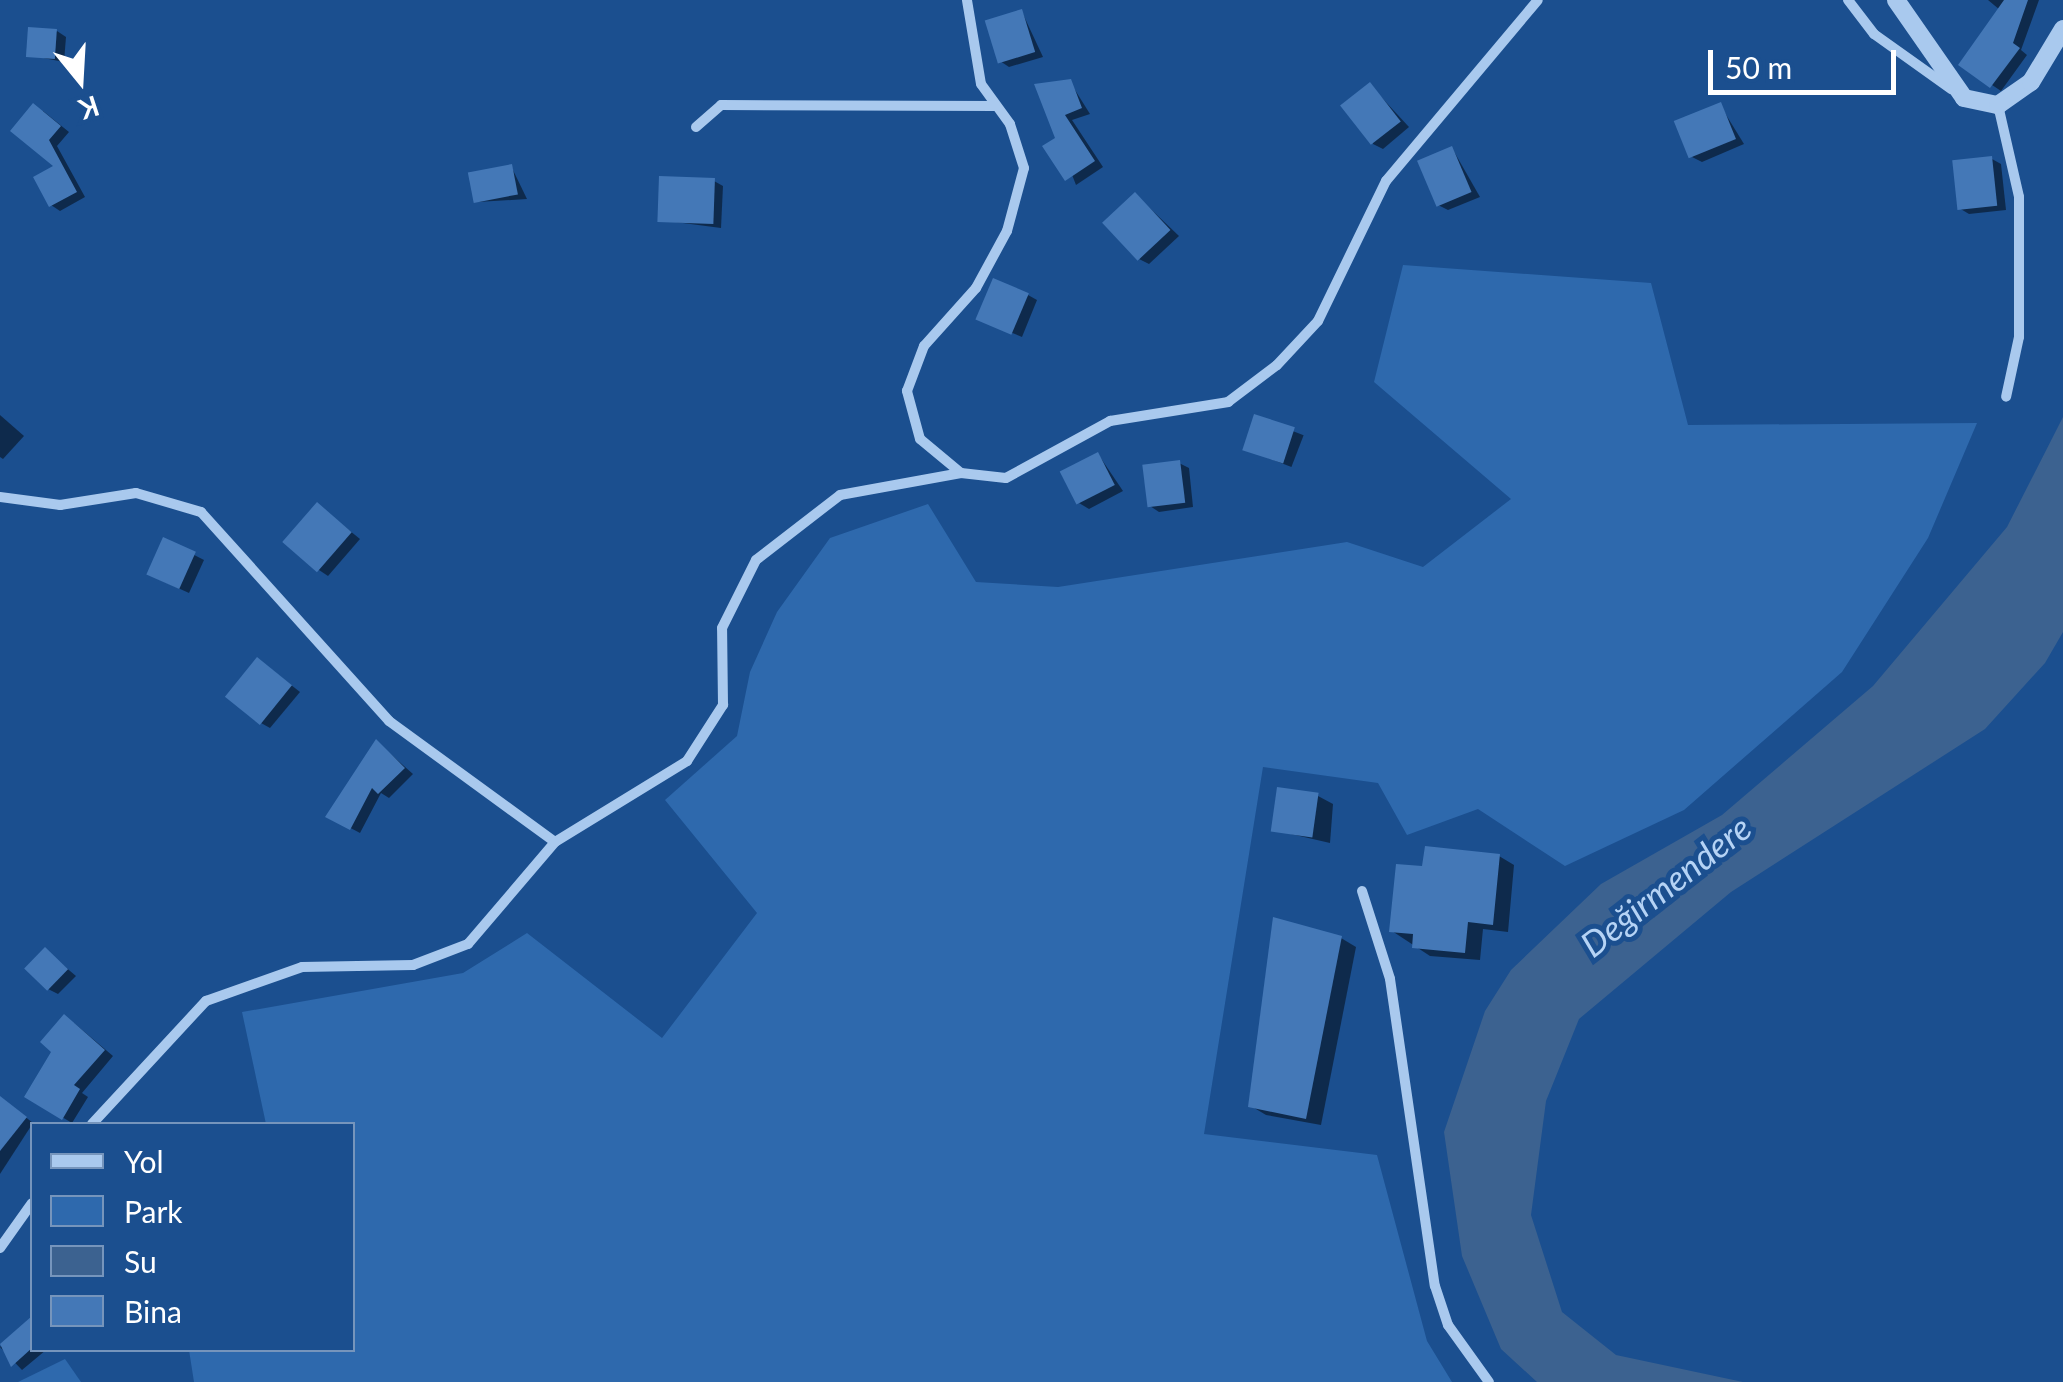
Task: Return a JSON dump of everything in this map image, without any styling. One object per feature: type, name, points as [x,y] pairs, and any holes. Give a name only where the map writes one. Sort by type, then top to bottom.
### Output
[{"type":"street","points":[[961,474],[920,439],[907,391],[924,346],[976,288],[1007,230],[1024,168],[996,106],[981,84],[967,0]]},
{"type":"street","points":[[94,1122],[206,1001],[302,967],[413,965],[468,944],[555,842],[687,760],[723,706],[722,628],[756,560],[840,495],[961,474],[1006,478],[1110,421],[1228,402],[1277,365],[1318,322],[1386,181],[1538,0]]},
{"type":"street","points":[[1848,0],[1874,34],[1964,98],[1998,105],[2032,82],[2063,28]]},
{"type":"street","points":[[1896,0],[1964,98]]},
{"type":"street","points":[[696,127],[720,104],[996,106]]},
{"type":"street","points":[[1998,105],[2019,197],[2019,337],[2006,396]]},
{"type":"street","points":[[0,497],[60,506],[136,492],[201,512],[389,721],[555,842]]},
{"type":"street","points":[[1362,892],[1390,979],[1436,1286],[1448,1324],[1489,1382]]},
{"type":"street","points":[[0,1248],[30,1206]]},
{"type":"green space","points":[[1403,265],[1651,283],[1688,425],[1977,423],[1928,538],[1842,672],[1684,810],[1565,866],[1478,809],[1407,835],[1378,783],[1263,767],[1204,1134],[1377,1155],[1427,1341],[1452,1382],[194,1382],[189,1352],[355,1352],[355,1122],[266,1122],[242,1012],[463,973],[527,933],[662,1038],[757,913],[665,800],[737,736],[750,672],[777,612],[830,538],[928,504],[976,582],[1058,587],[1347,542],[1423,567],[1511,499],[1374,382]]},
{"type":"green space","points":[[65,1359],[81,1382],[18,1382]]},
{"type":"water","name":"Değirmendere","points":[[2063,417],[2063,632],[2045,663],[1985,729],[1731,892],[1579,1019],[1546,1101],[1531,1215],[1562,1312],[1616,1355],[1743,1382],[1537,1382],[1501,1349],[1462,1256],[1444,1132],[1485,1011],[1511,970],[1601,884],[1722,815],[1873,686],[2007,527]]},
{"type":"building","points":[[2004,0],[2028,0],[2013,43],[2020,48],[1990,88],[1958,65]]},
{"type":"building","points":[[1022,9],[1035,52],[998,63],[985,20]]},
{"type":"building","points":[[28,27],[57,29],[55,59],[26,57]]},
{"type":"building","points":[[1071,79],[1082,108],[1065,115],[1095,161],[1065,181],[1042,146],[1055,138],[1034,84]]},
{"type":"building","points":[[1370,82],[1401,121],[1371,145],[1340,105]]},
{"type":"building","points":[[1721,102],[1736,139],[1689,158],[1674,121]]},
{"type":"building","points":[[33,103],[61,126],[49,140],[77,192],[49,207],[33,177],[53,166],[10,131]]},
{"type":"building","points":[[1452,146],[1472,192],[1437,207],[1417,161]]},
{"type":"building","points":[[1992,156],[1997,206],[1957,210],[1952,160]]},
{"type":"building","points":[[512,164],[518,194],[474,203],[468,173]]},
{"type":"building","points":[[659,176],[715,178],[713,224],[657,222]]},
{"type":"building","points":[[1135,192],[1170,230],[1138,261],[1102,223]]},
{"type":"building","points":[[993,278],[1029,293],[1011,335],[975,319]]},
{"type":"building","points":[[1254,414],[1295,427],[1283,463],[1242,450]]},
{"type":"building","points":[[1098,452],[1115,485],[1076,504],[1060,472]]},
{"type":"building","points":[[1180,460],[1185,503],[1148,507],[1142,465]]},
{"type":"building","points":[[317,502],[352,532],[317,572],[282,542]]},
{"type":"building","points":[[163,537],[196,552],[179,589],[146,574]]},
{"type":"building","points":[[257,657],[292,685],[260,725],[225,697]]},
{"type":"building","points":[[376,739],[405,768],[378,794],[372,788],[350,830],[325,817]]},
{"type":"building","points":[[1277,787],[1319,793],[1312,837],[1271,832]]},
{"type":"building","points":[[1425,846],[1500,854],[1493,925],[1468,922],[1465,953],[1412,948],[1413,934],[1389,932],[1396,864],[1422,866]]},
{"type":"building","points":[[1273,917],[1342,936],[1306,1119],[1248,1107]]},
{"type":"building","points":[[45,947],[68,969],[47,991],[24,969]]},
{"type":"building","points":[[64,1014],[105,1050],[74,1085],[80,1089],[62,1120],[24,1097],[51,1052],[40,1042]]},
{"type":"building","points":[[0,1096],[27,1117],[0,1151]]},
{"type":"building","points":[[30,1318],[30,1350],[11,1367],[0,1344]]}]
